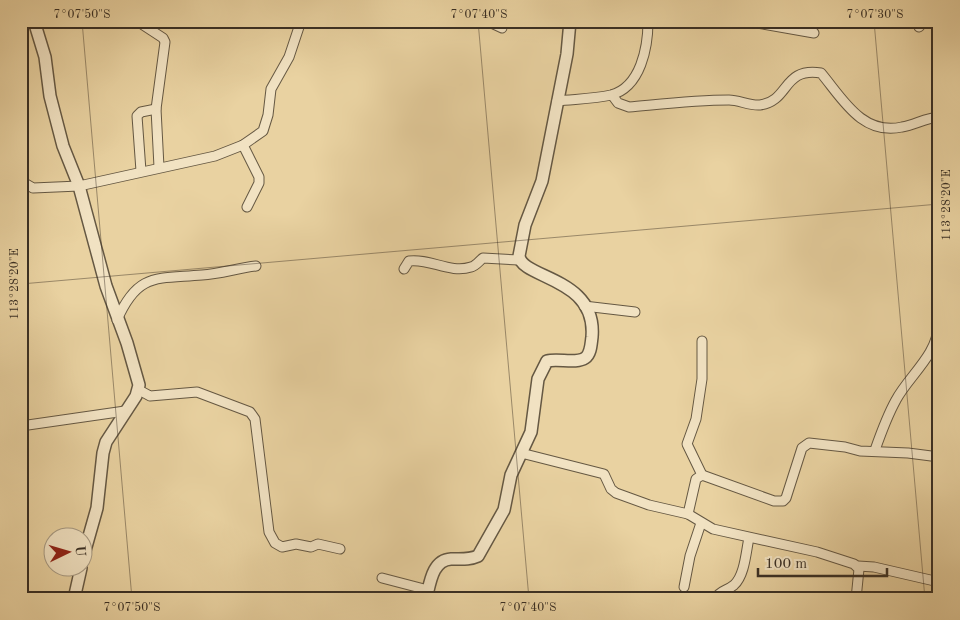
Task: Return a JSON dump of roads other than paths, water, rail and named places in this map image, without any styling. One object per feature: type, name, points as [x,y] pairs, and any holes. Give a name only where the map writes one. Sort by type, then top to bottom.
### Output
[{"type":"street","points":[[34,21],[44,57],[50,96],[63,146],[79,186],[106,286],[126,343],[139,390],[150,396],[197,392],[250,412],[255,419],[269,532],[272,539],[282,547],[296,544],[311,547],[318,544],[340,549]]},
{"type":"street","points":[[138,21],[163,38],[165,42],[156,110],[158,168]]},
{"type":"street","points":[[21,181],[34,188],[79,186],[215,156],[244,145],[263,131],[268,115],[271,89],[289,57],[301,21]]},
{"type":"street","points":[[487,21],[502,28]]},
{"type":"street","points":[[382,578],[427,595],[434,569],[444,560],[470,559],[483,551],[504,510],[511,476],[531,432],[541,370],[547,361],[555,359],[580,360],[586,358],[590,350],[593,325],[591,316],[584,306],[570,289],[550,277],[526,268],[520,260],[522,233],[542,181],[567,54],[570,21]]},
{"type":"street","points":[[557,101],[612,95],[626,85],[642,67],[648,36],[648,21]]},
{"type":"street","points":[[706,21],[751,22],[814,33]]},
{"type":"street","points":[[934,21],[939,25]]},
{"type":"street","points":[[612,95],[618,103],[629,107],[732,100],[760,105],[772,100],[794,78],[807,71],[821,73],[849,110],[878,127],[903,127],[924,119],[939,117]]},
{"type":"street","points":[[141,172],[137,116],[141,112],[156,110]]},
{"type":"street","points":[[244,145],[259,177],[259,183],[247,207]]},
{"type":"street","points":[[404,269],[409,261],[416,260],[436,266],[463,269],[474,267],[483,258],[520,260]]},
{"type":"street","points":[[117,320],[125,300],[142,285],[152,280],[179,275],[202,275],[256,266]]},
{"type":"street","points":[[584,306],[635,312]]},
{"type":"street","points":[[875,450],[896,400],[928,353],[938,334],[938,326]]},
{"type":"street","points":[[702,341],[702,379],[696,419],[687,444],[702,475],[778,502],[786,498],[804,446],[815,443],[860,451],[875,450],[939,457]]},
{"type":"street","points":[[91,528],[97,508],[104,448],[139,390]]},
{"type":"street","points":[[21,426],[126,410]]},
{"type":"street","points":[[521,453],[604,474],[611,489],[616,494],[649,505],[688,514],[713,529],[817,552],[858,566],[874,567],[939,582]]},
{"type":"street","points":[[688,514],[696,479],[702,475]]},
{"type":"street","points":[[684,587],[690,556],[701,523]]},
{"type":"street","points":[[715,599],[720,592],[736,584],[741,572],[749,538]]},
{"type":"street","points":[[856,599],[858,566]]},
{"type":"street","points":[[74,599],[79,578]]}]
